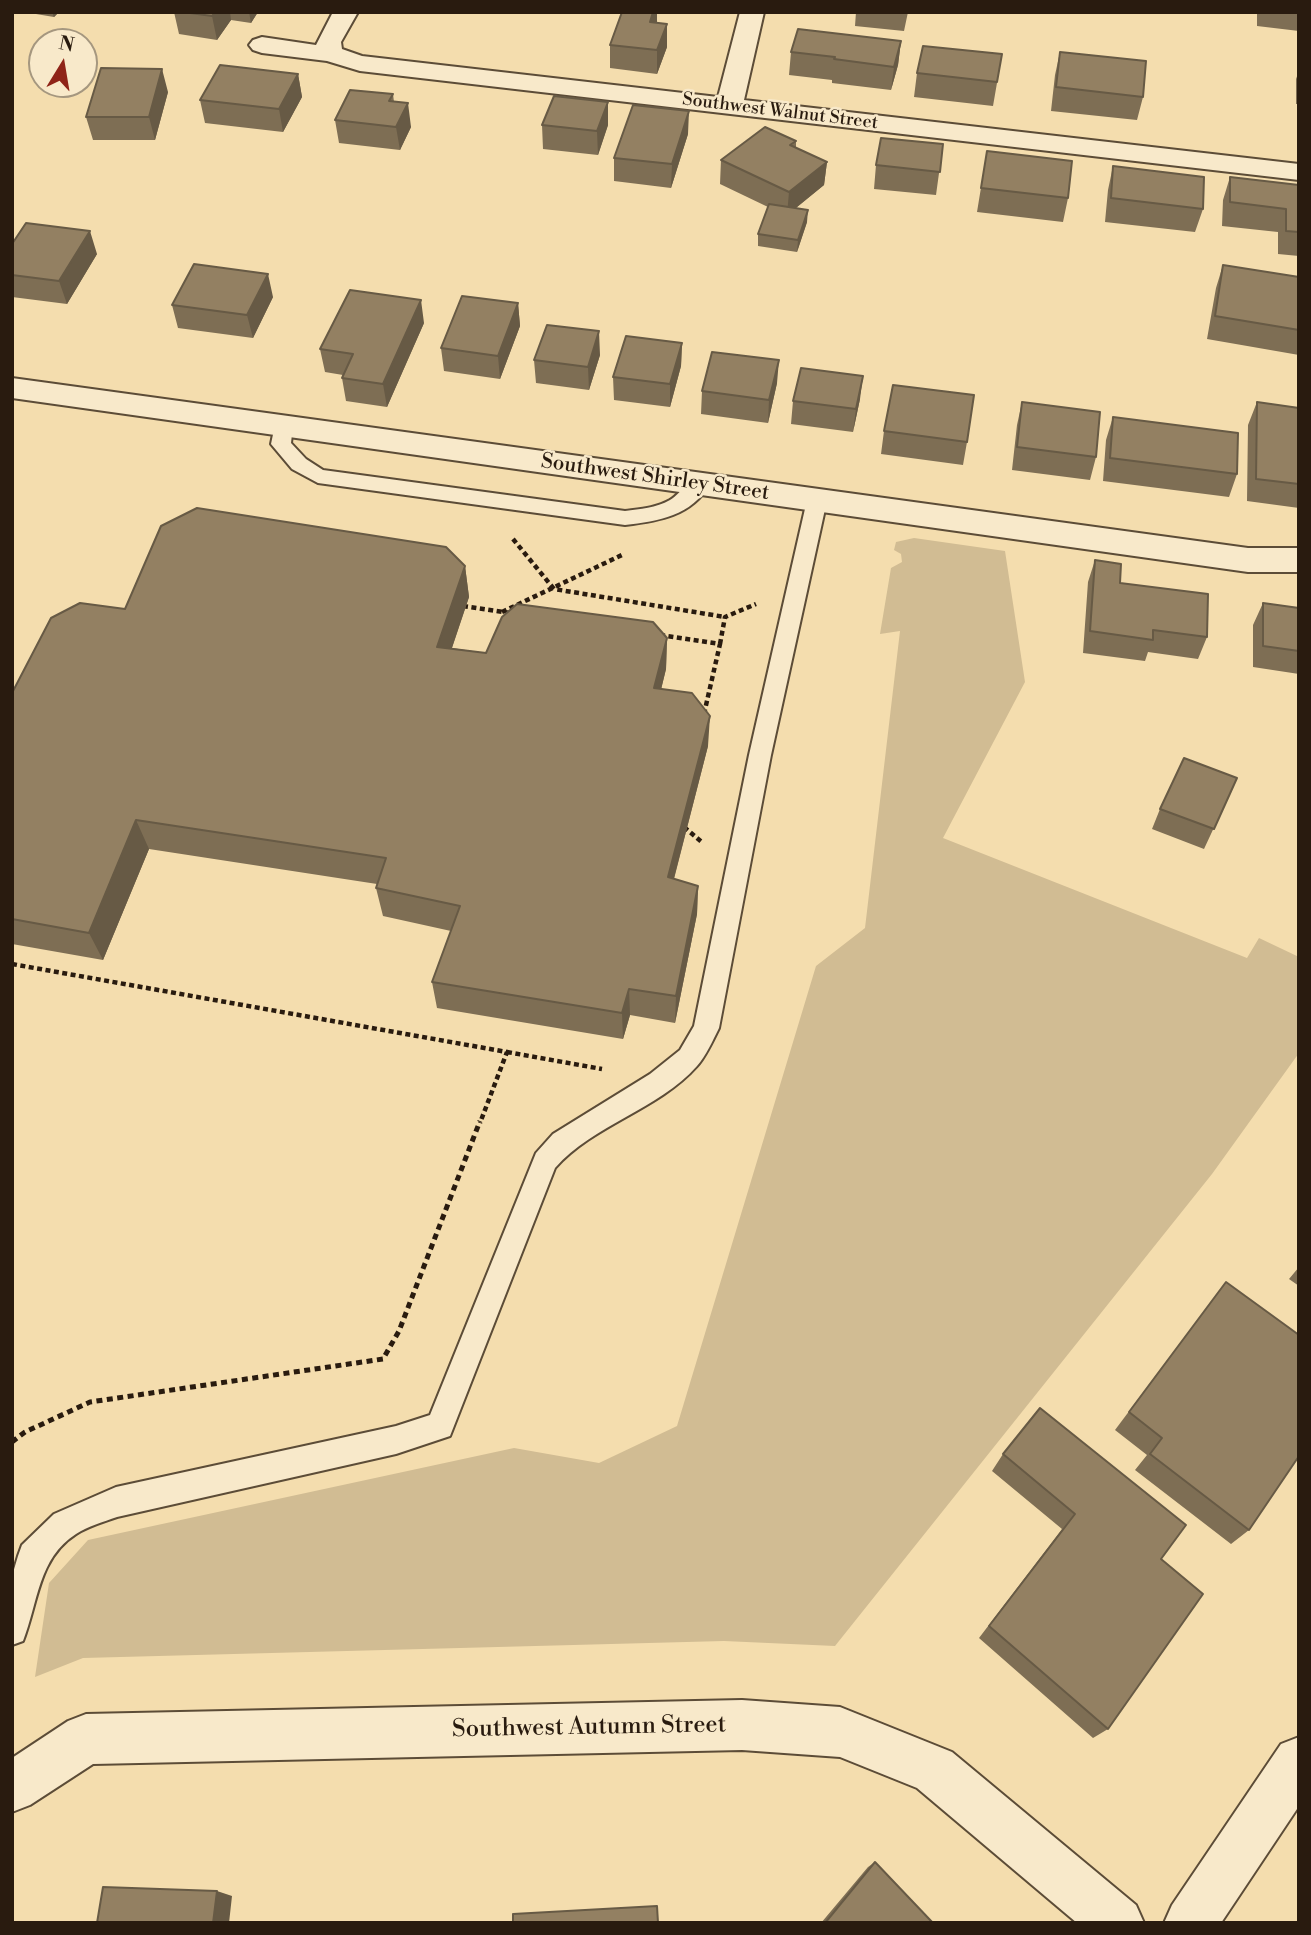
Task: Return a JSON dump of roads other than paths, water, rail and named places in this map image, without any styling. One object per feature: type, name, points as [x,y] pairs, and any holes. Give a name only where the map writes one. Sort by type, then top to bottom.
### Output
[{"type":"street","points":[[330,54],[328,42],[346,12]]},
{"type":"street","points":[[729,106],[752,12]]},
{"type":"street","name":"Southwest Walnut Street","points":[[262,45],[330,54],[360,63],[1299,172]]},
{"type":"street","name":"Southwest Shirley Street","points":[[12,388],[1248,560],[1299,560]]},
{"type":"street","name":"Southwest Autumn Street","points":[[12,1787],[86,1739],[742,1725],[840,1732],[934,1770],[1118,1923]]},
{"type":"street","points":[[1190,1923],[1299,1762]]},
{"type":"lane","points":[[283,425],[281,444],[299,464],[318,476],[625,518],[659,514],[684,504],[700,484]]},
{"type":"lane","points":[[12,1630],[33,1556],[64,1524],[116,1502],[396,1440],[440,1426],[545,1161],[562,1142],[659,1082],[689,1058],[706,1028],[760,755],[817,500]]}]
